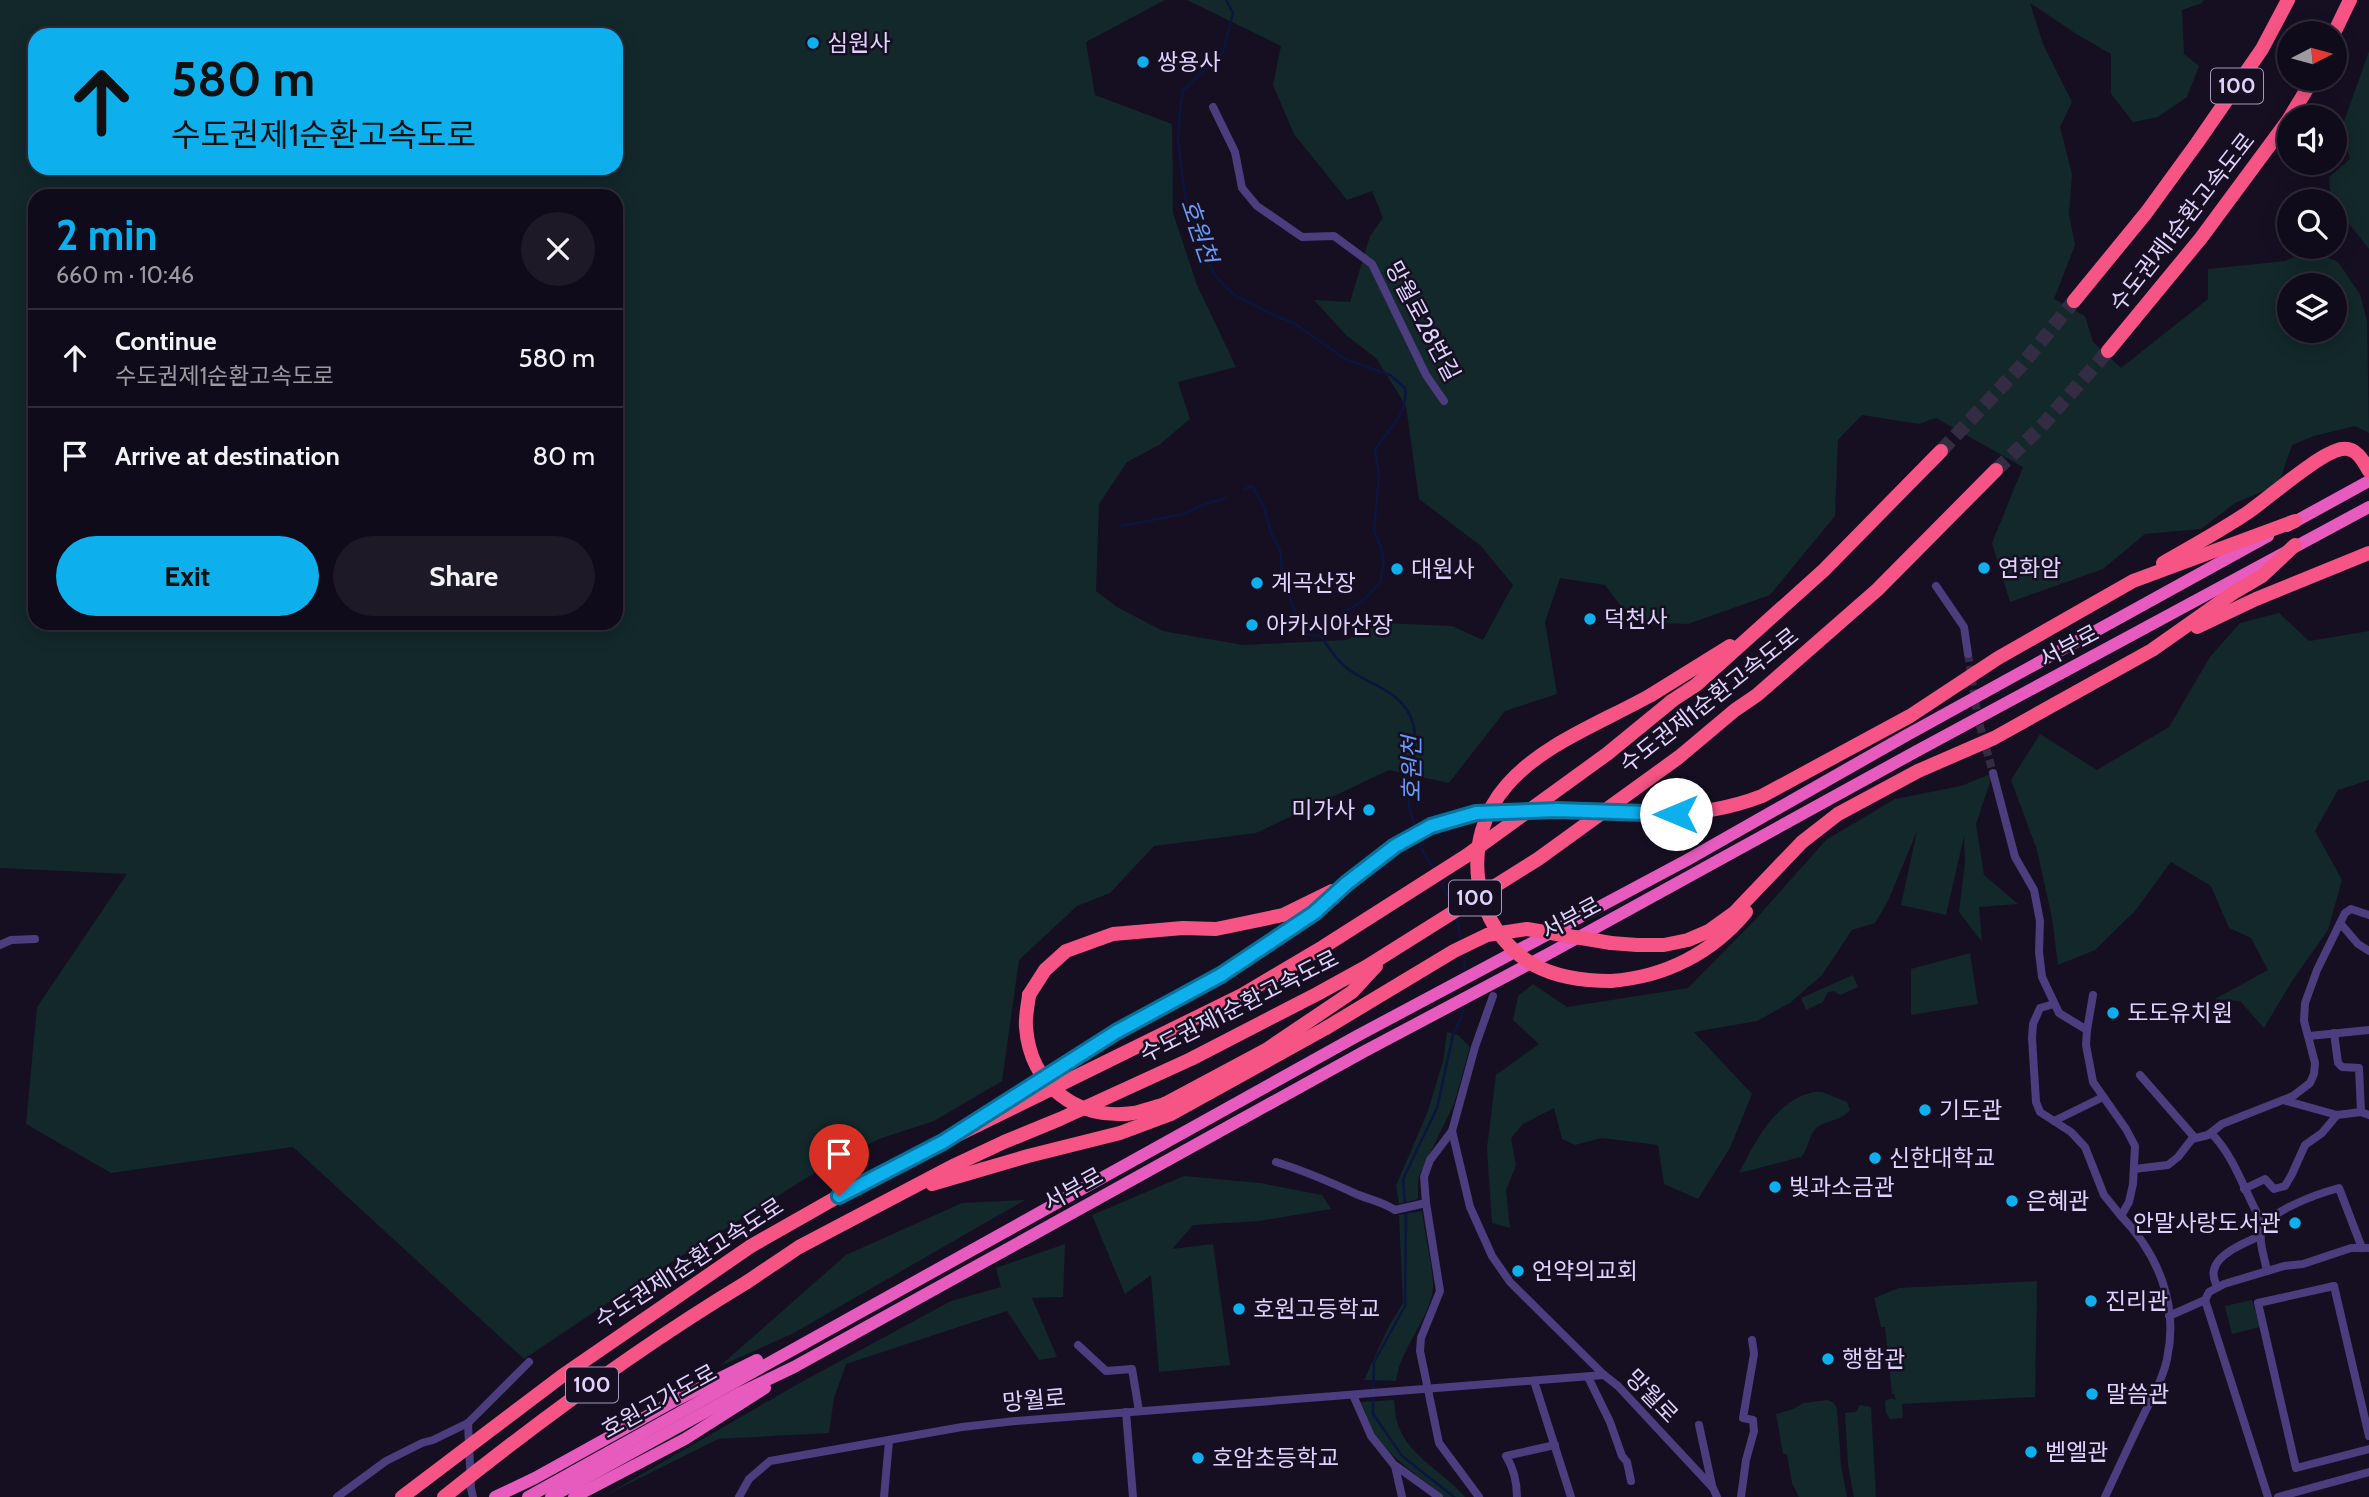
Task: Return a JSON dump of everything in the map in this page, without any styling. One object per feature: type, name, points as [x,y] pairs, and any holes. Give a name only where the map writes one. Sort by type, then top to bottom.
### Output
[{"type":"highway","name":"수도권제1순환고속도로","points":[[2074,301],[2178,168],[2262,49],[2288,0]]},
{"type":"highway","points":[[2340,21],[2350,0]]},
{"type":"highway","name":"수도권제1순환고속도로","points":[[2108,351],[2236,192],[2277,136]]},
{"type":"highway","points":[[1390,950],[1352,992],[1266,1049],[1165,1104],[1134,1113],[1098,1113],[1077,1106],[1057,1093],[1041,1077],[1031,1056],[1026,1027],[1029,995],[1045,970],[1066,951],[1113,934],[1183,928],[1216,929],[1283,915],[1323,900],[1395,846],[1431,826],[1476,813],[1557,810],[1676,814],[1746,802],[1769,793],[1910,716],[1998,658],[2245,515],[2332,452],[2344,449],[2354,452],[2369,471]]},
{"type":"highway","name":"수도권제1순환고속도로","points":[[402,1497],[562,1376],[773,1233],[943,1142],[1242,996],[1466,856],[1607,754],[1703,679],[1824,570],[1941,451]]},
{"type":"highway","name":"수도권제1순환고속도로","points":[[444,1497],[598,1380],[799,1247],[897,1194],[1004,1142],[1191,1059],[1261,1023],[1366,967],[1538,859],[1679,757],[1757,695],[1833,630],[1996,470]]},
{"type":"highway","name":"서부로","points":[[809,1339],[1357,1036],[1687,860],[2369,481]]},
{"type":"highway","name":"서부로","points":[[560,1492],[685,1439],[744,1403],[794,1367],[1365,1051],[2367,508]]},
{"type":"highway","points":[[2133,581],[2295,521]]},
{"type":"highway","points":[[2152,650],[2262,576],[2295,545]]},
{"type":"highway","points":[[897,1194],[1120,1133],[1171,1114],[1326,1028],[1454,951],[1487,935],[1527,929],[1637,946],[1664,945],[1702,934],[1727,919],[1802,842],[1838,814],[1917,771],[1994,738],[2152,650],[2256,599],[2369,553]]},
{"type":"highway","points":[[1758,629],[1651,695],[1550,750],[1521,771],[1490,808],[1478,845],[1478,878],[1485,907],[1496,929],[1512,948],[1534,965],[1558,975],[1611,981],[1658,972],[1701,953],[1740,919],[1784,862]]},
{"type":"highway","points":[[943,1142],[1116,1032],[1221,975],[1314,913],[1323,900]]},
{"type":"highway","points":[[495,1497],[506,1494],[676,1400],[757,1360],[809,1339]]},
{"type":"highway","name":"호원고가도로","points":[[528,1497],[560,1492],[809,1339]]},
{"type":"street","name":"망월로28번길","points":[[1213,107],[1235,152],[1242,188],[1257,206],[1302,237],[1334,236],[1372,264],[1426,375],[1444,401]]},
{"type":"street","points":[[1936,586],[1964,626],[1968,654]]},
{"type":"street","points":[[1993,773],[2015,857],[2034,890],[2040,921],[2039,952],[2042,977],[2059,1013],[2087,1030]]},
{"type":"street","points":[[2134,1169],[2168,1165],[2195,1138],[2211,1133],[2222,1124],[2283,1100],[2310,1083],[2315,1063],[2304,1021],[2305,1003],[2317,970],[2345,913],[2351,909],[2369,915]]},
{"type":"street","points":[[2340,923],[2358,944],[2369,951]]},
{"type":"street","points":[[0,945],[11,940],[35,939]]},
{"type":"street","points":[[2093,995],[2086,1045],[2093,1082],[2135,1146],[2129,1202],[2121,1216]]},
{"type":"street","points":[[1479,1497],[1439,1443],[1420,1344],[1441,1284],[1426,1203],[1424,1177],[1438,1148],[1452,1130],[1475,1047],[1493,996]]},
{"type":"street","points":[[2054,1004],[2040,1008],[2036,1014],[2032,1038],[2036,1102],[2040,1112],[2080,1139],[2085,1147],[2104,1195],[2138,1234],[2155,1262],[2164,1281],[2169,1315],[2170,1340],[2163,1374],[2105,1497]]},
{"type":"street","points":[[2309,1036],[2369,1030]]},
{"type":"street","points":[[2283,1100],[2337,1115],[2365,1114],[2359,1068],[2338,1063],[2334,1033]]},
{"type":"street","points":[[2140,1075],[2195,1138]]},
{"type":"street","points":[[2054,1121],[2103,1097]]},
{"type":"street","points":[[2244,1189],[2266,1179],[2274,1189],[2284,1186],[2305,1145],[2322,1133],[2337,1115]]},
{"type":"street","points":[[1452,1130],[1469,1207],[1492,1256],[1510,1282],[1604,1376]]},
{"type":"street","points":[[2211,1133],[2224,1146],[2263,1224]]},
{"type":"street","points":[[1276,1162],[1322,1177],[1357,1195],[1381,1201],[1395,1210],[1426,1203]]},
{"type":"street","points":[[2267,1271],[2260,1237],[2263,1224],[2318,1194],[2339,1188],[2365,1248],[2351,1248],[2217,1287],[2207,1294],[2205,1300],[2267,1497]]},
{"type":"street","points":[[2217,1287],[2213,1274],[2215,1266],[2223,1257],[2246,1242],[2260,1237]]},
{"type":"street","points":[[2369,1436],[2334,1286],[2258,1303],[2296,1468],[2369,1449]]},
{"type":"street","points":[[2169,1315],[2205,1300]]},
{"type":"street","points":[[1741,1497],[1754,1431],[1753,1420],[1743,1418],[1754,1354],[1752,1340]]},
{"type":"street","points":[[1078,1345],[1106,1371],[1132,1369],[1139,1411]]},
{"type":"street","points":[[337,1497],[386,1461],[468,1423],[529,1362]]},
{"type":"street","name":"망월로","points":[[739,1497],[748,1479],[770,1461],[962,1427],[1409,1389],[1604,1376],[1618,1386],[1713,1488],[1717,1497]]},
{"type":"street","points":[[1588,1377],[1627,1462],[1631,1481]]},
{"type":"street","points":[[1534,1381],[1571,1497]]},
{"type":"street","points":[[1353,1395],[1371,1436],[1395,1466],[1439,1497]]},
{"type":"street","points":[[1126,1412],[1133,1497]]},
{"type":"street","points":[[468,1423],[473,1497]]},
{"type":"street","points":[[1699,1425],[1713,1488]]},
{"type":"street","points":[[884,1497],[889,1441]]},
{"type":"street","points":[[1517,1497],[1512,1465],[1506,1456],[1555,1445]]},
{"type":"street","points":[[1395,1466],[1402,1497]]},
{"type":"street","points":[[2278,1497],[2369,1472]]},
{"type":"green space","points":[[0,0],[1165,0],[1086,42],[1095,95],[1172,124],[1173,213],[1197,285],[1236,367],[1178,382],[1190,419],[1159,445],[1127,462],[1099,504],[1096,591],[1117,607],[1163,631],[1243,645],[1346,640],[1383,623],[1452,626],[1483,640],[1513,585],[1481,546],[1419,499],[1406,406],[1376,358],[1347,336],[1314,300],[1350,302],[1370,236],[1383,218],[1372,191],[1347,200],[1294,134],[1273,85],[1281,46],[1187,0],[2204,0],[2182,10],[2184,54],[2199,66],[2187,97],[2158,117],[2133,122],[2111,94],[2111,54],[2030,3],[2043,44],[2072,102],[2060,127],[2072,174],[2069,214],[2075,245],[2054,299],[2085,316],[2093,342],[2121,368],[2208,299],[2208,269],[2290,259],[2331,259],[2338,262],[2346,273],[2277,273],[2277,343],[2347,343],[2347,275],[2360,294],[2367,321],[2369,433],[2355,426],[2314,436],[2292,445],[2278,485],[2235,503],[2201,529],[2145,534],[2103,569],[2010,602],[1992,543],[2023,467],[1936,418],[1919,424],[1862,415],[1838,440],[1835,516],[1770,595],[1688,624],[1633,622],[1605,585],[1560,578],[1545,622],[1557,694],[1505,711],[1449,783],[1389,770],[1256,833],[1154,846],[1110,893],[1077,906],[1019,960],[1002,1081],[934,1121],[879,1139],[808,1177],[627,1290],[524,1359],[293,1147],[111,1173],[26,1124],[37,1007],[127,874],[0,868]]},
{"type":"green space","points":[[2369,51],[2369,249],[2347,221],[2347,189],[2330,189],[2329,177],[2331,175],[2347,175],[2347,162],[2350,159],[2347,149],[2347,113]]},
{"type":"green space","points":[[2279,613],[2309,641],[2369,631],[2369,780],[2338,790],[2315,831],[2342,880],[2328,930],[2292,981],[2264,1028],[2240,1001],[2215,999],[2268,970],[2251,938],[2229,928],[2211,886],[2171,862],[2135,911],[2095,950],[2058,965],[2052,918],[2037,850],[2011,780],[2040,734],[2097,770],[2169,727],[2210,657],[2240,623]]},
{"type":"green space","points":[[1993,773],[1976,824],[1984,875],[2018,904],[1979,907],[1982,942],[1959,912],[1965,862],[1964,836],[1946,915],[1901,905],[1917,831],[1888,901],[1875,923],[1852,930],[1822,975],[1790,1003],[1757,1021],[1694,1032],[1752,1094],[1730,1148],[1698,1199],[1664,1184],[1658,1145],[1602,1138],[1575,1145],[1562,1139],[1554,1108],[1523,1124],[1511,1138],[1516,1165],[1506,1190],[1510,1228],[1492,1223],[1487,1148],[1496,1075],[1539,1044],[1513,1020],[1518,996],[1533,984],[1567,1007],[1688,988],[1754,921],[1826,840],[1895,799],[1961,786]]},
{"type":"green space","points":[[1970,953],[1978,1004],[1911,1015],[1911,969]]},
{"type":"green space","points":[[1853,975],[1858,987],[1840,995],[1834,991],[1828,992],[1823,1002],[1806,1010],[1801,998]]},
{"type":"green space","points":[[1447,1032],[1458,1035],[1470,1047],[1454,1104],[1418,1178],[1418,1199],[1399,1204],[1396,1186],[1428,1111],[1443,1061]]},
{"type":"green space","points":[[1822,1092],[1847,1102],[1850,1110],[1815,1129],[1801,1157],[1739,1173],[1759,1136],[1777,1113],[1800,1097]]},
{"type":"green space","points":[[1184,1176],[1260,1183],[1322,1195],[1331,1209],[1259,1221],[1193,1225],[1172,1249],[1213,1244],[1230,1365],[1159,1372],[1151,1275],[1125,1294],[1092,1215]]},
{"type":"green space","points":[[1025,1200],[792,1334],[720,1366],[846,1255],[962,1203]]},
{"type":"green space","points":[[1422,1211],[1433,1281],[1426,1312],[1403,1357],[1396,1381],[1364,1380],[1403,1303],[1399,1215]]},
{"type":"green space","points":[[1065,1244],[1063,1297],[1032,1298],[1057,1357],[1039,1360],[1007,1311],[846,1364],[834,1398],[829,1433],[718,1439],[604,1496],[796,1385],[951,1301],[1001,1287],[996,1268]]},
{"type":"green space","points":[[2037,1281],[2035,1397],[1902,1404],[1903,1418],[1890,1419],[1886,1413],[1885,1401],[1891,1398],[1896,1400],[1892,1394],[1885,1327],[1881,1327],[1874,1298],[1899,1288]]},
{"type":"green space","points":[[2252,1300],[2260,1327],[2232,1334],[2225,1306]]},
{"type":"green space","points":[[1394,1400],[1397,1422],[1409,1445],[1465,1497],[1444,1497],[1380,1442],[1361,1402]]},
{"type":"green space","points":[[1827,1400],[1834,1403],[1837,1409],[1841,1466],[1847,1497],[1799,1497],[1792,1483],[1787,1454],[1783,1454],[1776,1414],[1804,1403]]},
{"type":"green space","points":[[1860,1405],[1871,1407],[1876,1497],[1854,1497],[1848,1465],[1845,1413],[1856,1412]]},
{"type":"waterway","name":"호원천","points":[[1226,0],[1233,13],[1223,52],[1183,91],[1178,140],[1185,197],[1214,274],[1233,294],[1294,323],[1345,359],[1390,375],[1405,388],[1401,414],[1375,450],[1379,475],[1374,531],[1384,563],[1380,583],[1364,600],[1325,624],[1321,636],[1344,665],[1389,693],[1407,710],[1415,733],[1409,794],[1415,828]]},
{"type":"waterway","points":[[1244,489],[1252,486],[1264,507],[1270,530],[1280,550],[1283,577],[1303,634],[1321,636]]},
{"type":"waterway","points":[[1121,526],[1184,514],[1226,498]]},
{"type":"waterway","name":"호원천","points":[[1418,837],[1422,850],[1434,869]]},
{"type":"waterway","name":"호원천","points":[[1439,878],[1453,906]]},
{"type":"waterway","name":"호원천","points":[[1456,916],[1462,943]]},
{"type":"waterway","name":"호원천","points":[[1464,953],[1465,974]]},
{"type":"waterway","name":"호원천","points":[[1405,1204],[1403,1179],[1437,1108],[1453,1035],[1462,1016],[1463,1005]]},
{"type":"waterway","name":"호원천","points":[[1406,1211],[1405,1306],[1374,1362],[1373,1414],[1402,1456],[1454,1497]]},
{"type":"tunnel","points":[[1941,451],[2021,366],[2074,301]]},
{"type":"tunnel","points":[[1996,470],[2039,429],[2108,351]]},
{"type":"tunnel","points":[[1968,654],[1978,719],[1993,773]]},
{"type":"place","name":"심원사","points":[[813,43]]},
{"type":"place","name":"쌍용사","points":[[1143,62]]},
{"type":"place","name":"연화암","points":[[1984,568]]},
{"type":"place","name":"대원사","points":[[1397,569]]},
{"type":"place","name":"계곡산장","points":[[1257,583]]},
{"type":"place","name":"덕천사","points":[[1590,619]]},
{"type":"place","name":"아카시아산장","points":[[1252,625]]},
{"type":"place","name":"미가사","points":[[1369,810]]},
{"type":"place","name":"도도유치원","points":[[2113,1013]]},
{"type":"place","name":"기도관","points":[[1925,1110]]},
{"type":"place","name":"신한대학교","points":[[1875,1158]]},
{"type":"place","name":"빛과소금관","points":[[1775,1187]]},
{"type":"place","name":"은혜관","points":[[2012,1201]]},
{"type":"place","name":"안말사랑도서관","points":[[2295,1223]]},
{"type":"place","name":"언약의교회","points":[[1518,1271]]},
{"type":"place","name":"진리관","points":[[2091,1301]]},
{"type":"place","name":"호원고등학교","points":[[1239,1309]]},
{"type":"place","name":"행함관","points":[[1828,1359]]},
{"type":"place","name":"말씀관","points":[[2092,1394]]},
{"type":"place","name":"벧엘관","points":[[2031,1452]]},
{"type":"place","name":"호암초등학교","points":[[1198,1458]]},
{"type":"route","points":[[839,1196],[943,1142],[1116,1032],[1221,975],[1314,913],[1395,846],[1431,826],[1476,813],[1557,810],[1676,814]]}]
